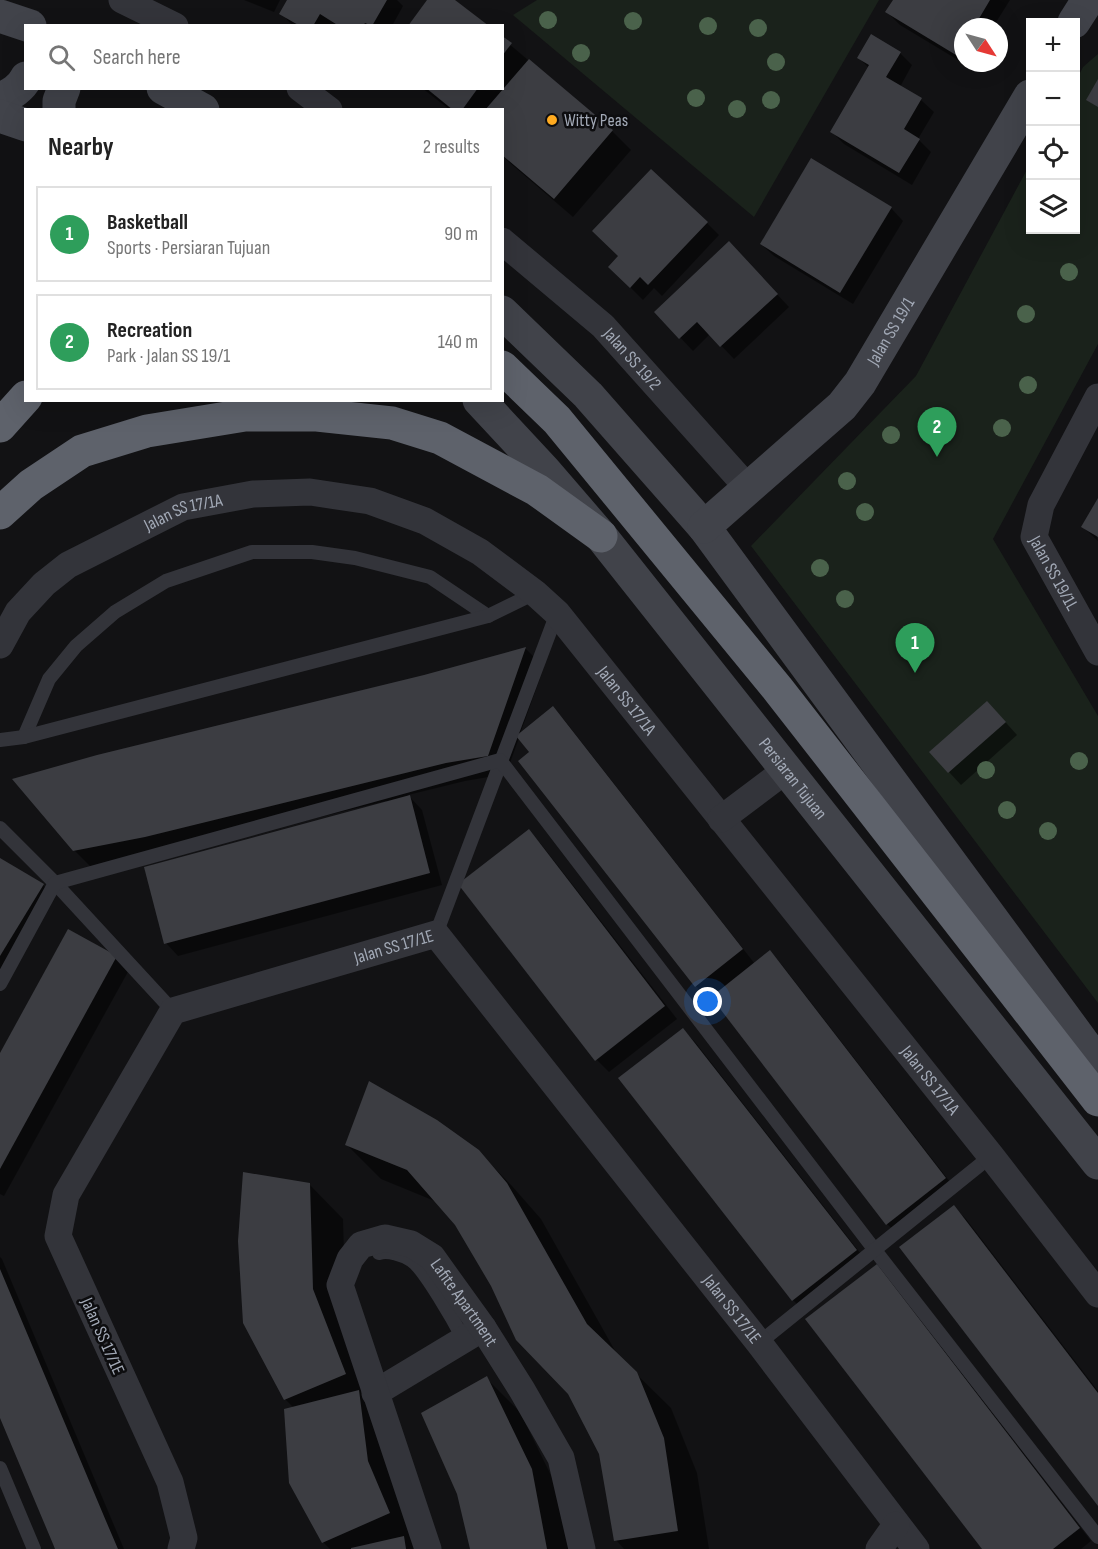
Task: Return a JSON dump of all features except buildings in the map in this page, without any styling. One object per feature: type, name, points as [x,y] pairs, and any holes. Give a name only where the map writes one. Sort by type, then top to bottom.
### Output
[{"type":"highway","points":[[504,369],[557,420],[777,688],[1098,1100]]},
{"type":"highway","points":[[0,426],[24,399]]},
{"type":"highway","points":[[0,513],[31,485],[82,451],[147,431],[235,417],[317,415],[392,423],[440,438],[537,490],[601,536]]},
{"type":"main road","points":[[0,16],[24,24]]},
{"type":"main road","points":[[0,28],[24,45]]},
{"type":"main road","points":[[0,98],[5,97],[24,82]]},
{"type":"main road","points":[[59,108],[63,90]]},
{"type":"main road","points":[[167,90],[199,108]]},
{"type":"main road","name":"Jalan SS 19/1","points":[[704,527],[842,406],[860,383],[1026,103]]},
{"type":"main road","points":[[0,116],[24,124]]},
{"type":"main road","points":[[504,314],[588,395],[704,527],[1098,1063]]},
{"type":"main road","name":"Persiaran Tujuan","points":[[481,402],[601,536],[1098,1163]]},
{"type":"street","points":[[122,0],[171,24]]},
{"type":"street","points":[[303,90],[326,108]]},
{"type":"street","name":"Jalan SS 19/2","points":[[504,243],[603,326],[748,488]]},
{"type":"street","name":"Jalan SS 19/1L","points":[[1098,397],[1041,505],[1034,537],[1098,652]]},
{"type":"street","name":"Jalan SS 17/1A","points":[[0,645],[18,612],[44,584],[68,565],[183,507],[253,494],[310,492],[370,501],[425,521],[480,552],[535,592],[558,613],[991,1156],[1098,1294]]},
{"type":"street","points":[[722,819],[786,770]]},
{"type":"street","name":"Jalan SS 17/1E","points":[[181,1549],[184,1538],[170,1482],[58,1236],[66,1195],[173,1011],[436,934],[759,1342],[916,1549]]},
{"type":"street","name":"Lafite Apartment","points":[[428,1549],[340,1285],[350,1259],[362,1245],[385,1238],[411,1244],[432,1257],[474,1334],[522,1390],[561,1458],[582,1549]]},
{"type":"street","points":[[375,1393],[474,1334]]},
{"type":"street","points":[[879,1549],[896,1525]]},
{"type":"lane","points":[[24,737],[50,679],[76,646],[115,612],[166,581],[252,552],[312,552],[355,558],[430,577],[488,616]]},
{"type":"lane","points":[[0,740],[24,737],[488,616],[535,592]]},
{"type":"lane","points":[[436,934],[500,760],[558,613]]},
{"type":"lane","points":[[0,984],[55,883],[500,760]]},
{"type":"lane","points":[[500,760],[874,1249],[1098,1537]]},
{"type":"lane","points":[[0,828],[55,883],[173,1011]]},
{"type":"lane","points":[[759,1342],[991,1156]]},
{"type":"lane","points":[[0,1468],[34,1549]]},
{"type":"shaded area","points":[[537,0],[879,0],[754,217],[513,15]]},
{"type":"shaded area","points":[[1098,54],[1098,344],[993,539],[1098,716],[1098,1003],[751,546],[916,376],[1026,171],[1026,234],[1080,234],[1080,73],[1083,67]]},
{"type":"place","name":"Witty Peas","points":[[552,120]]},
{"type":"place","name":"Recreation","points":[[937,457]]},
{"type":"place","name":"Basketball","points":[[915,673]]}]
